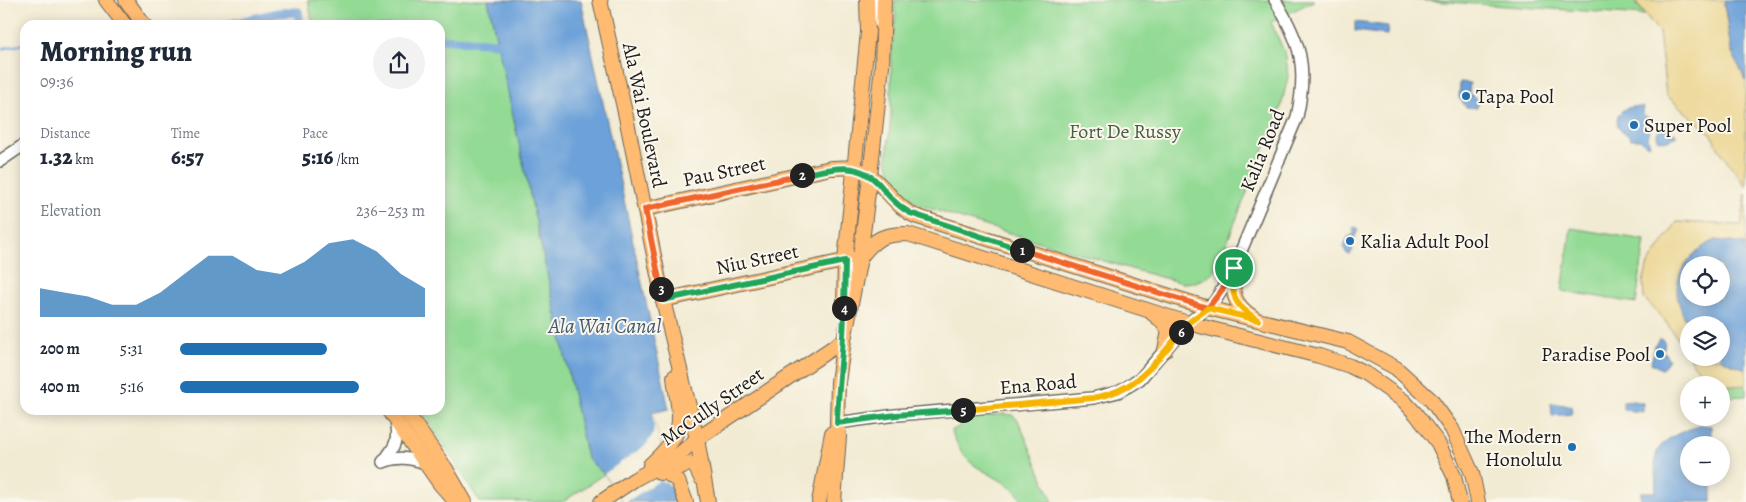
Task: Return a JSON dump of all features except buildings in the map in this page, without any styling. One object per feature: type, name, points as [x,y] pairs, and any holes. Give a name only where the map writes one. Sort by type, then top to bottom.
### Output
[{"type":"main road","points":[[106,0],[121,20]]},
{"type":"main road","points":[[126,0],[141,20]]},
{"type":"main road","name":"Ala Wai Boulevard","points":[[600,0],[663,300],[697,439],[707,496]]},
{"type":"main road","points":[[844,340],[845,261],[868,32],[866,0]]},
{"type":"main road","points":[[834,502],[839,436],[837,423],[838,382],[860,258],[870,176],[882,66],[884,0]]},
{"type":"main road","name":"Pau Street","points":[[645,209],[831,168],[855,168],[870,176],[896,204],[915,216],[1208,308],[1348,342],[1396,368],[1430,400],[1452,429],[1472,473],[1478,502]]},
{"type":"main road","points":[[860,258],[870,245],[879,238],[890,234],[908,234],[1188,323],[1340,362],[1366,374],[1404,401],[1438,443],[1454,476],[1460,502]]},
{"type":"main road","name":"Niu Street","points":[[663,300],[860,258]]},
{"type":"main road","points":[[1234,268],[1232,286],[1236,302],[1242,310],[1258,320]]},
{"type":"main road","points":[[635,479],[665,451],[677,434],[679,427],[663,300]]},
{"type":"main road","points":[[1149,311],[1163,322],[1169,331],[1165,350]]},
{"type":"main road","name":"McCully Street","points":[[604,500],[635,479],[672,468],[697,439],[844,340]]},
{"type":"main road","points":[[397,415],[426,463],[456,502]]},
{"type":"main road","points":[[398,415],[446,470],[465,502]]},
{"type":"main road","points":[[819,502],[832,435],[837,423]]},
{"type":"main road","points":[[635,479],[692,464],[697,469],[707,496]]},
{"type":"main road","points":[[672,468],[686,502]]},
{"type":"street","points":[[118,0],[131,15],[138,20]]},
{"type":"street","points":[[875,0],[883,32]]},
{"type":"street","name":"Kalia Road","points":[[1208,308],[1228,282],[1297,117],[1302,91],[1302,64],[1296,38],[1275,0]]},
{"type":"street","points":[[0,160],[20,147]]},
{"type":"street","name":"Ena Road","points":[[837,423],[896,415],[1101,397],[1128,387],[1140,379],[1188,323],[1208,308]]},
{"type":"street","points":[[396,415],[398,438],[393,449],[383,462],[397,458],[406,458],[426,463]]},
{"type":"green space","points":[[308,0],[488,0],[587,458],[604,474],[563,502],[480,502],[424,415],[445,415],[445,20],[312,20]]},
{"type":"green space","name":"Fort De Russy","points":[[895,0],[1315,0],[1271,22],[1286,56],[1288,77],[1281,107],[1218,267],[1203,279],[1196,282],[1183,283],[962,219],[923,206],[899,191],[892,179],[887,159],[891,115],[891,58],[896,13],[894,12]]},
{"type":"green space","points":[[1413,0],[1634,0],[1645,15]]},
{"type":"green space","points":[[1571,228],[1645,240],[1636,303],[1562,291]]},
{"type":"green space","points":[[1730,385],[1746,385],[1746,396],[1730,397]]},
{"type":"green space","points":[[1004,414],[1012,415],[1018,420],[1053,502],[1024,502],[1013,489],[970,462],[961,451],[951,431],[960,426],[960,420]]},
{"type":"sand","points":[[1634,0],[1725,0],[1731,50],[1746,81],[1746,187],[1710,133],[1666,95],[1659,32]]},
{"type":"sand","points":[[1746,194],[1746,244],[1716,240],[1697,251],[1692,256],[1680,256],[1680,306],[1684,316],[1680,316],[1680,343],[1663,319],[1644,299],[1643,282],[1648,264],[1677,222],[1741,225]]},
{"type":"sand","points":[[1730,363],[1746,369],[1746,385],[1730,385],[1730,376],[1706,376],[1695,366],[1730,366]]},
{"type":"water","name":"Ala Wai Canal","points":[[488,0],[581,0],[669,409],[652,413],[676,502],[623,502],[604,474],[587,458]]},
{"type":"water","points":[[1725,0],[1746,0],[1746,81],[1731,50]]},
{"type":"water","points":[[1355,22],[1388,26],[1387,35],[1355,31]]},
{"type":"water","name":"Tapa Pool","points":[[1460,82],[1470,83],[1469,93],[1478,100],[1477,108],[1466,107],[1459,98]]},
{"type":"water","name":"Super Pool","points":[[1631,107],[1644,107],[1643,115],[1651,119],[1648,137],[1650,145],[1646,145],[1640,139],[1631,139],[1617,125],[1618,115],[1623,110]]},
{"type":"water","points":[[1664,123],[1668,126],[1669,130],[1676,134],[1676,137],[1664,141],[1657,139],[1657,133]]},
{"type":"water","name":"Kalia Adult Pool","points":[[1355,227],[1358,230],[1351,246],[1353,251],[1347,254],[1343,247],[1348,237],[1354,234],[1353,228]]},
{"type":"water","points":[[1716,240],[1746,244],[1746,369],[1730,363],[1730,316],[1684,316],[1679,305],[1677,290],[1680,274],[1680,306],[1730,306],[1730,256],[1692,256],[1701,248]]},
{"type":"water","name":"Paradise Pool","points":[[1659,339],[1664,341],[1663,351],[1669,359],[1661,369],[1651,363],[1655,345]]},
{"type":"water","points":[[1634,401],[1643,403],[1643,412],[1623,410],[1623,402]]},
{"type":"water","points":[[1551,403],[1571,406],[1572,414],[1552,416]]},
{"type":"water","points":[[1699,426],[1711,426],[1711,436],[1680,436],[1680,486],[1712,486],[1712,502],[1641,502],[1641,492],[1656,492],[1655,470],[1658,450],[1668,440]]},
{"type":"pier","points":[[652,412],[672,487],[666,482],[659,481],[626,502],[623,502],[604,474],[646,445],[653,434]]},
{"type":"waterway","points":[[248,20],[278,13],[298,12],[299,20]]},
{"type":"waterway","points":[[445,39],[498,43]]},
{"type":"waterway","points":[[0,49],[20,45]]},
{"type":"place","name":"Tapa Pool","points":[[1466,96]]},
{"type":"place","name":"Super Pool","points":[[1634,125]]},
{"type":"place","name":"Kalia Adult Pool","points":[[1350,241]]},
{"type":"place","name":"Paradise Pool","points":[[1660,354]]},
{"type":"place","name":"The Modern Honolulu","points":[[1572,447]]},
{"type":"route","points":[[1234,268],[1228,282],[1208,308],[915,216],[896,204],[873,178],[853,168],[831,168],[645,209],[663,300],[845,261],[844,340],[838,382],[837,423],[896,415],[1093,398],[1118,392],[1140,379],[1188,323],[1208,308],[1258,320],[1242,310],[1236,302],[1232,286],[1234,268]]}]
